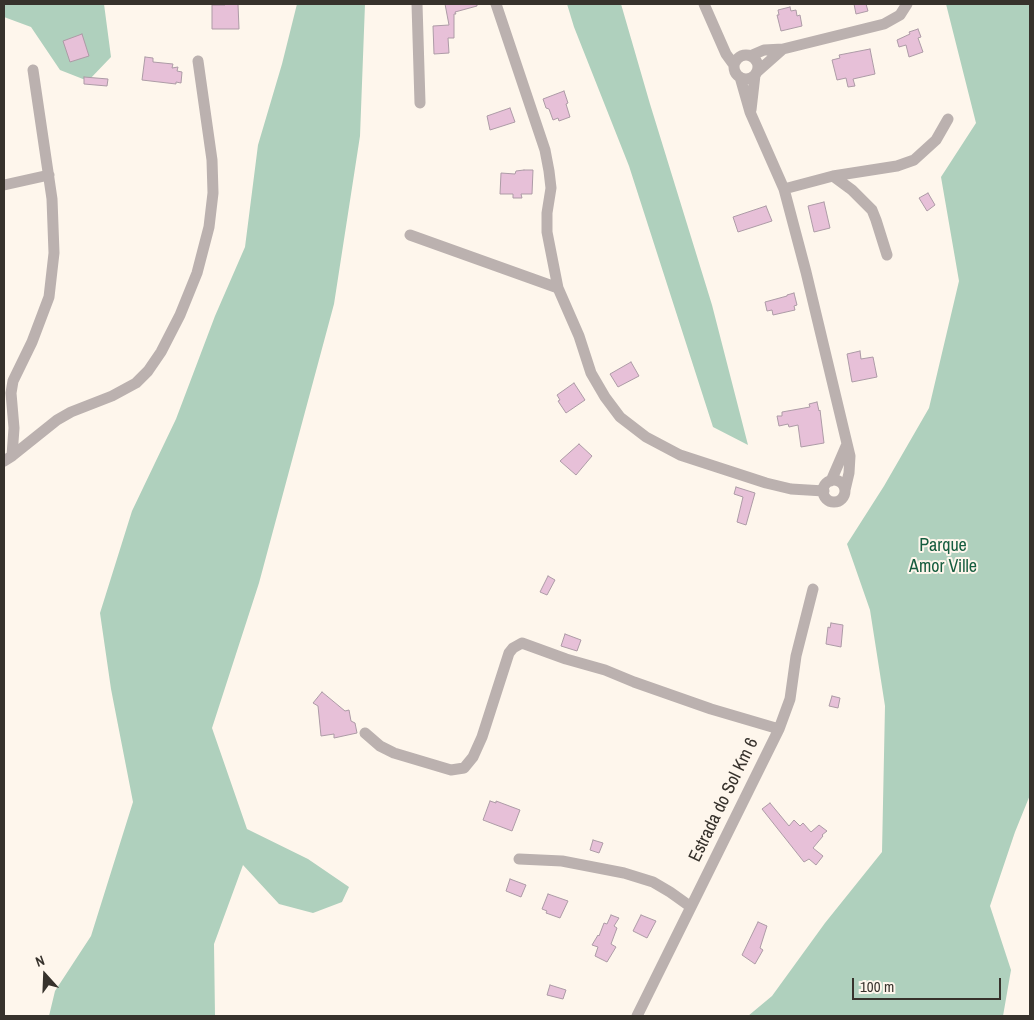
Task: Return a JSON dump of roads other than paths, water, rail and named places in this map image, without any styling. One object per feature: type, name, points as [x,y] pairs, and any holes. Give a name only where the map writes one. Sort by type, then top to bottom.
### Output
[{"type":"street","points":[[417,4],[420,103]]},
{"type":"street","points":[[496,4],[545,150],[550,171],[547,232],[558,288],[579,336],[592,373],[605,397],[620,417],[646,437],[680,455],[766,484],[791,489],[824,491]]},
{"type":"street","points":[[704,4],[734,65],[735,72],[740,77],[745,79],[756,74],[783,49]]},
{"type":"street","points":[[734,65],[738,59],[764,50],[783,49],[884,24],[900,15],[908,4]]},
{"type":"street","points":[[724,48],[747,56],[757,62],[750,112]]},
{"type":"street","points":[[8,459],[56,420],[112,396],[136,383],[148,371],[161,352],[180,315],[207,236],[213,193],[212,160],[198,61]]},
{"type":"street","points":[[8,459],[14,428],[11,393],[13,381],[32,342],[49,297],[54,253],[54,227],[49,175],[33,70]]},
{"type":"street","points":[[740,77],[750,112],[784,188],[848,444],[850,465],[845,490],[841,499],[835,502],[828,500],[824,491],[826,485],[831,481],[848,444]]},
{"type":"street","points":[[784,188],[833,176],[897,166],[914,160],[936,140],[948,119]]},
{"type":"street","points":[[4,185],[49,175]]},
{"type":"street","points":[[833,176],[859,196],[872,210],[886,255]]},
{"type":"street","points":[[410,234],[558,288]]},
{"type":"street","points":[[831,481],[840,482],[845,490]]},
{"type":"street","name":"Estrada do Sol Km 6","points":[[637,1016],[779,729],[790,699],[796,656],[813,589]]},
{"type":"street","points":[[365,733],[380,746],[394,753],[451,770],[464,768],[473,757],[482,737],[509,653],[513,648],[522,643],[566,659],[605,670],[711,709],[779,729]]},
{"type":"street","points":[[518,859],[562,861],[624,873],[653,882],[691,907]]},
{"type":"park label","name":"Parque Amor Ville","points":[[943,556]]}]
